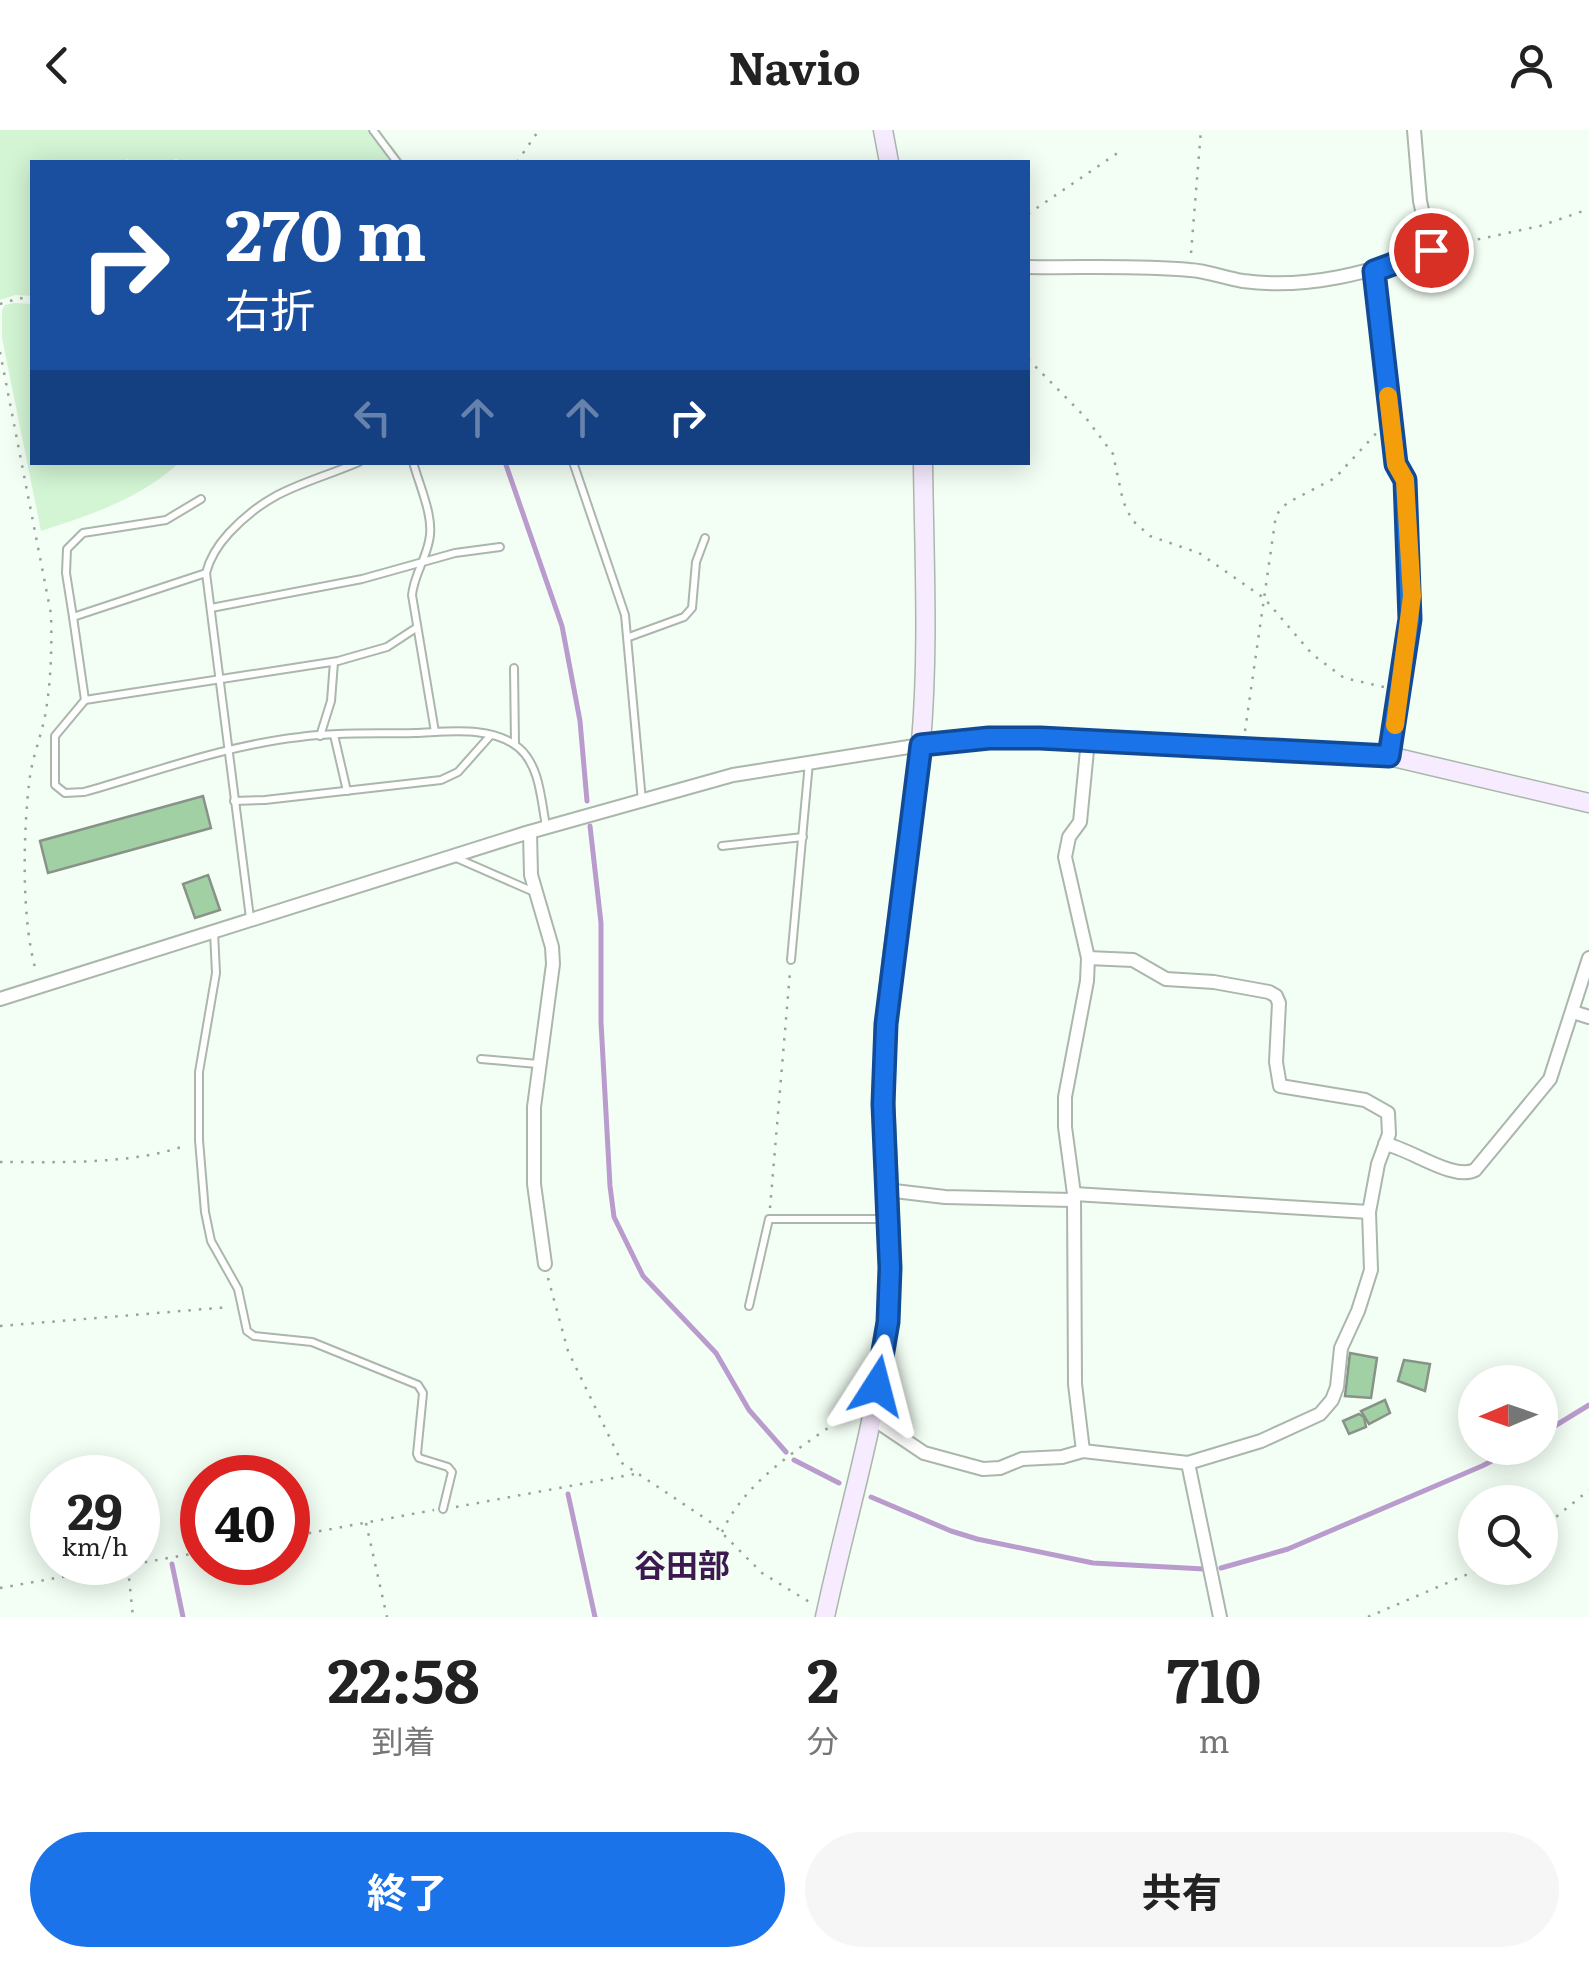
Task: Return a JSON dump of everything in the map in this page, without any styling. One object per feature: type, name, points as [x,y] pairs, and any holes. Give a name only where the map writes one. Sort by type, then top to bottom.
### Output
[{"type":"street","points":[[884,130],[888,160]]},
{"type":"street","points":[[1030,267],[1191,270],[1270,282],[1335,279],[1374,271],[1431,250],[1420,202],[1414,130]]},
{"type":"street","points":[[826,1614],[872,1418],[888,1322],[890,1268],[883,1104],[886,1024],[921,745],[926,667],[924,465]]},
{"type":"street","points":[[1389,756],[1412,596],[1405,480]]},
{"type":"street","points":[[0,1000],[642,800],[734,775],[921,745],[989,738],[1088,740],[1389,756],[1589,803]]},
{"type":"street","points":[[1083,1451],[1075,1384],[1073,1197],[1065,1097],[1088,958],[1065,858],[1068,837],[1080,822],[1088,740]]},
{"type":"street","points":[[530,832],[535,893],[552,946],[553,964],[534,1107],[534,1184],[546,1264]]},
{"type":"street","points":[[872,1418],[924,1453],[971,1468],[1000,1468],[1022,1459],[1062,1457],[1083,1451],[1188,1463],[1287,1431],[1320,1414],[1332,1400],[1341,1348],[1371,1270],[1369,1212],[1389,1122],[1384,1108],[1365,1100],[1280,1086],[1276,996],[1214,982],[1166,979],[1133,960],[1088,958]]},
{"type":"street","points":[[1385,1144],[1455,1173],[1465,1175],[1475,1170],[1545,1087],[1589,958]]},
{"type":"street","points":[[1573,1012],[1589,1017]]},
{"type":"street","points":[[886,1190],[945,1196],[1073,1197],[1369,1212]]},
{"type":"street","points":[[1188,1463],[1220,1617]]},
{"type":"lane","points":[[373,130],[396,160]]},
{"type":"lane","points":[[1374,271],[1396,464],[1405,480]]},
{"type":"lane","points":[[250,920],[206,573],[209,560],[222,541],[266,499],[351,465]]},
{"type":"lane","points":[[413,465],[430,527],[430,540],[412,595],[434,732]]},
{"type":"lane","points":[[574,465],[626,615],[642,800]]},
{"type":"lane","points":[[85,700],[66,573],[67,549],[83,533],[166,520],[201,499]]},
{"type":"lane","points":[[629,637],[684,617],[692,608],[696,562],[705,538]]},
{"type":"lane","points":[[211,608],[362,579],[456,553],[500,548]]},
{"type":"lane","points":[[73,617],[206,573]]},
{"type":"lane","points":[[416,628],[387,647],[334,662],[85,700],[55,736],[55,786],[65,793],[84,792],[228,750],[320,736],[463,731],[515,744],[526,755],[536,774],[546,827]]},
{"type":"lane","points":[[320,736],[330,701],[334,662]]},
{"type":"lane","points":[[514,668],[515,744]]},
{"type":"lane","points":[[334,735],[347,791]]},
{"type":"lane","points":[[234,801],[441,780],[458,772],[490,736]]},
{"type":"lane","points":[[791,960],[809,761]]},
{"type":"lane","points":[[722,846],[802,837]]},
{"type":"lane","points":[[453,856],[535,893]]},
{"type":"lane","points":[[214,931],[216,973],[200,1072],[199,1140],[208,1230],[235,1280],[246,1332],[251,1336],[312,1342],[418,1384],[422,1393],[417,1454],[452,1472],[443,1509]]},
{"type":"lane","points":[[481,1059],[538,1064]]},
{"type":"lane","points":[[748,1306],[769,1219],[888,1219]]},
{"type":"path","points":[[519,160],[539,130]]},
{"type":"path","points":[[1191,270],[1201,130]]},
{"type":"path","points":[[1030,213],[1119,152]]},
{"type":"path","points":[[1431,250],[1540,226],[1589,209]]},
{"type":"path","points":[[0,304],[4,300],[30,300]]},
{"type":"path","points":[[0,352],[2,378],[51,614],[47,698],[30,771],[27,809],[29,938],[40,986]]},
{"type":"path","points":[[1030,361],[1086,418],[1113,454],[1132,520],[1150,536],[1199,553],[1264,598],[1312,654],[1344,678],[1400,691]]},
{"type":"path","points":[[1243,748],[1276,516],[1288,503],[1335,478],[1390,418]]},
{"type":"path","points":[[769,1219],[791,960]]},
{"type":"path","points":[[0,1162],[71,1162],[129,1156],[199,1140]]},
{"type":"path","points":[[546,1264],[554,1311],[568,1351],[622,1463],[712,1524],[740,1554],[782,1588],[826,1614]]},
{"type":"path","points":[[0,1326],[241,1306]]},
{"type":"path","points":[[721,1534],[736,1505],[787,1457],[847,1416],[860,1414],[872,1418]]},
{"type":"path","points":[[310,1532],[635,1474]]},
{"type":"path","points":[[1558,1515],[1589,1490]]},
{"type":"path","points":[[366,1522],[387,1617]]},
{"type":"path","points":[[1368,1617],[1458,1578]]},
{"type":"path","points":[[0,1588],[30,1583]]},
{"type":"path","points":[[130,1585],[133,1617]]},
{"type":"green space","points":[[0,130],[367,130],[392,146],[402,160],[30,160],[30,296],[0,300]]},
{"type":"green space","points":[[30,304],[30,465],[177,465],[131,496],[41,531],[2,338],[5,305]]},
{"type":"building","points":[[203,796],[211,828],[48,873],[40,841]]},
{"type":"building","points":[[208,875],[220,910],[195,918],[183,884]]},
{"type":"building","points":[[1350,1353],[1377,1358],[1371,1398],[1345,1396]]},
{"type":"building","points":[[1404,1360],[1430,1364],[1425,1391],[1398,1381]]},
{"type":"building","points":[[1385,1400],[1390,1413],[1369,1424],[1361,1411]]},
{"type":"building","points":[[1359,1414],[1366,1427],[1349,1434],[1343,1421]]},
{"type":"waterway","points":[[506,465],[562,626],[580,721],[587,801]]},
{"type":"waterway","points":[[590,826],[601,923],[601,1022],[614,1217],[643,1276],[716,1353],[749,1410],[786,1452]]},
{"type":"waterway","points":[[1558,1424],[1589,1405]]},
{"type":"waterway","points":[[794,1460],[839,1483]]},
{"type":"waterway","points":[[1221,1568],[1288,1549],[1484,1465]]},
{"type":"waterway","points":[[568,1494],[595,1617]]},
{"type":"waterway","points":[[871,1497],[977,1539],[1093,1563],[1204,1569]]},
{"type":"waterway","points":[[172,1564],[183,1617]]},
{"type":"slow traffic","points":[[1388,396],[1396,464],[1405,480],[1412,596],[1395,725]]},
{"type":"district","name":"谷田部","points":[[682,1563]]},
{"type":"route","points":[[877,1386],[888,1322],[890,1268],[883,1104],[886,1024],[921,745],[1040,738],[1389,756],[1412,596],[1405,480],[1396,464],[1374,271],[1431,250]]}]
